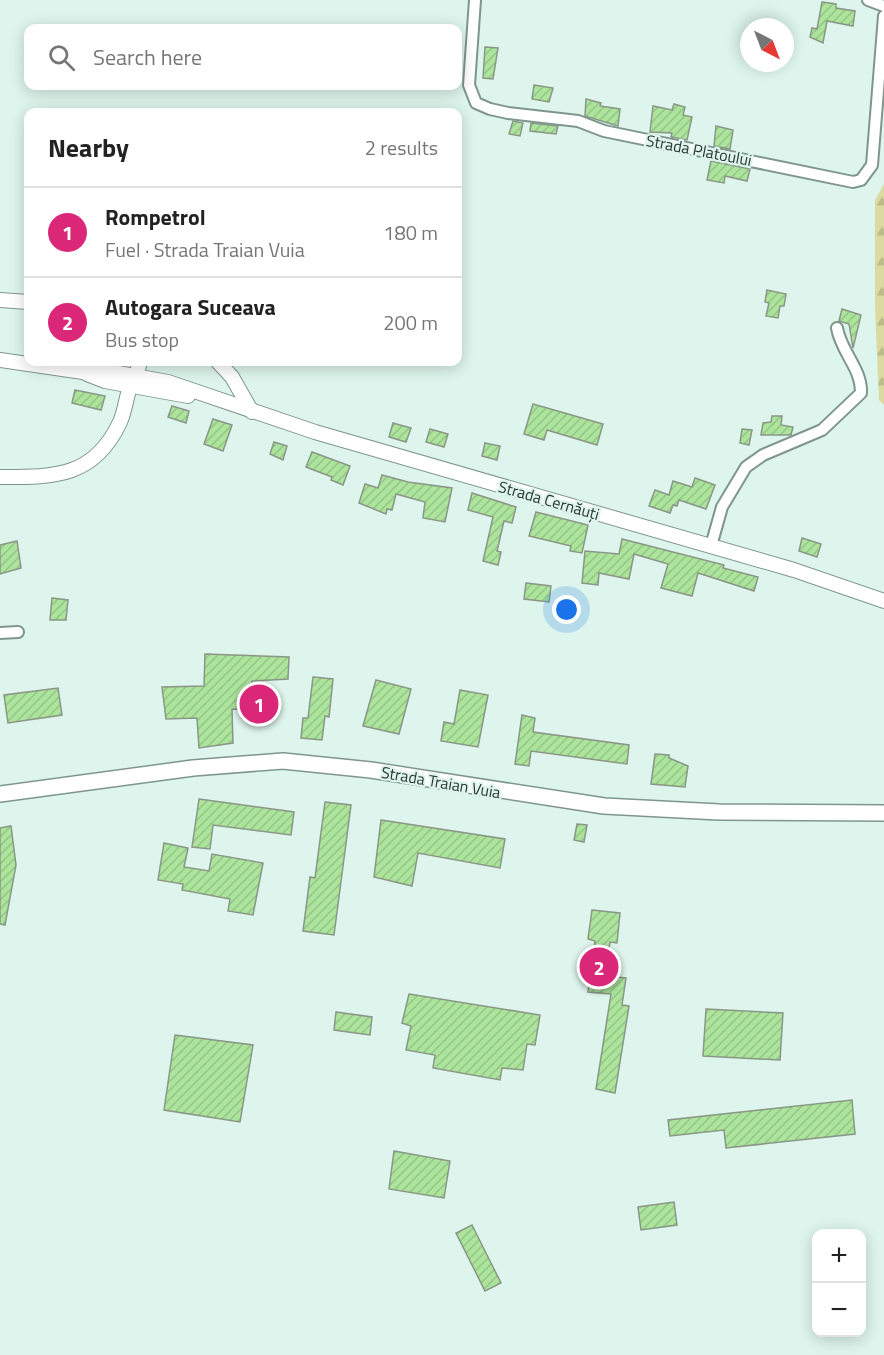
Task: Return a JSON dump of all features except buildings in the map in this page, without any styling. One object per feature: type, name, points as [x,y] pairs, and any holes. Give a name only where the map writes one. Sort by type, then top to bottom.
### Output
[{"type":"main road","name":"Strada Traian Vuia","points":[[0,794],[193,768],[276,761],[340,765],[565,801],[633,808],[719,812],[884,813]]},
{"type":"street","name":"Strada Platoului","points":[[475,0],[469,85],[476,103],[490,110],[578,121],[604,131],[853,182],[861,180],[872,165],[884,16]]},
{"type":"street","points":[[868,0],[884,6]]},
{"type":"street","points":[[0,300],[24,302]]},
{"type":"street","points":[[711,546],[722,507],[746,466],[763,455],[822,430],[861,393],[862,380],[840,343],[837,327]]},
{"type":"street","name":"Strada Cernăuți","points":[[0,360],[24,363]]},
{"type":"street","name":"Strada Cernăuți","points":[[42,366],[83,372],[133,372],[252,412],[711,546],[884,601]]},
{"type":"street","points":[[222,366],[232,376],[252,412]]},
{"type":"street","points":[[0,477],[60,475],[90,462],[114,434],[121,420],[133,372]]},
{"type":"street","points":[[0,633],[18,632]]},
{"type":"green space","points":[[884,184],[884,405],[879,400],[875,306],[875,200]]},
{"type":"place","name":"Rompetrol","points":[[259,704]]},
{"type":"place","name":"Autogara Suceava","points":[[599,967]]}]
